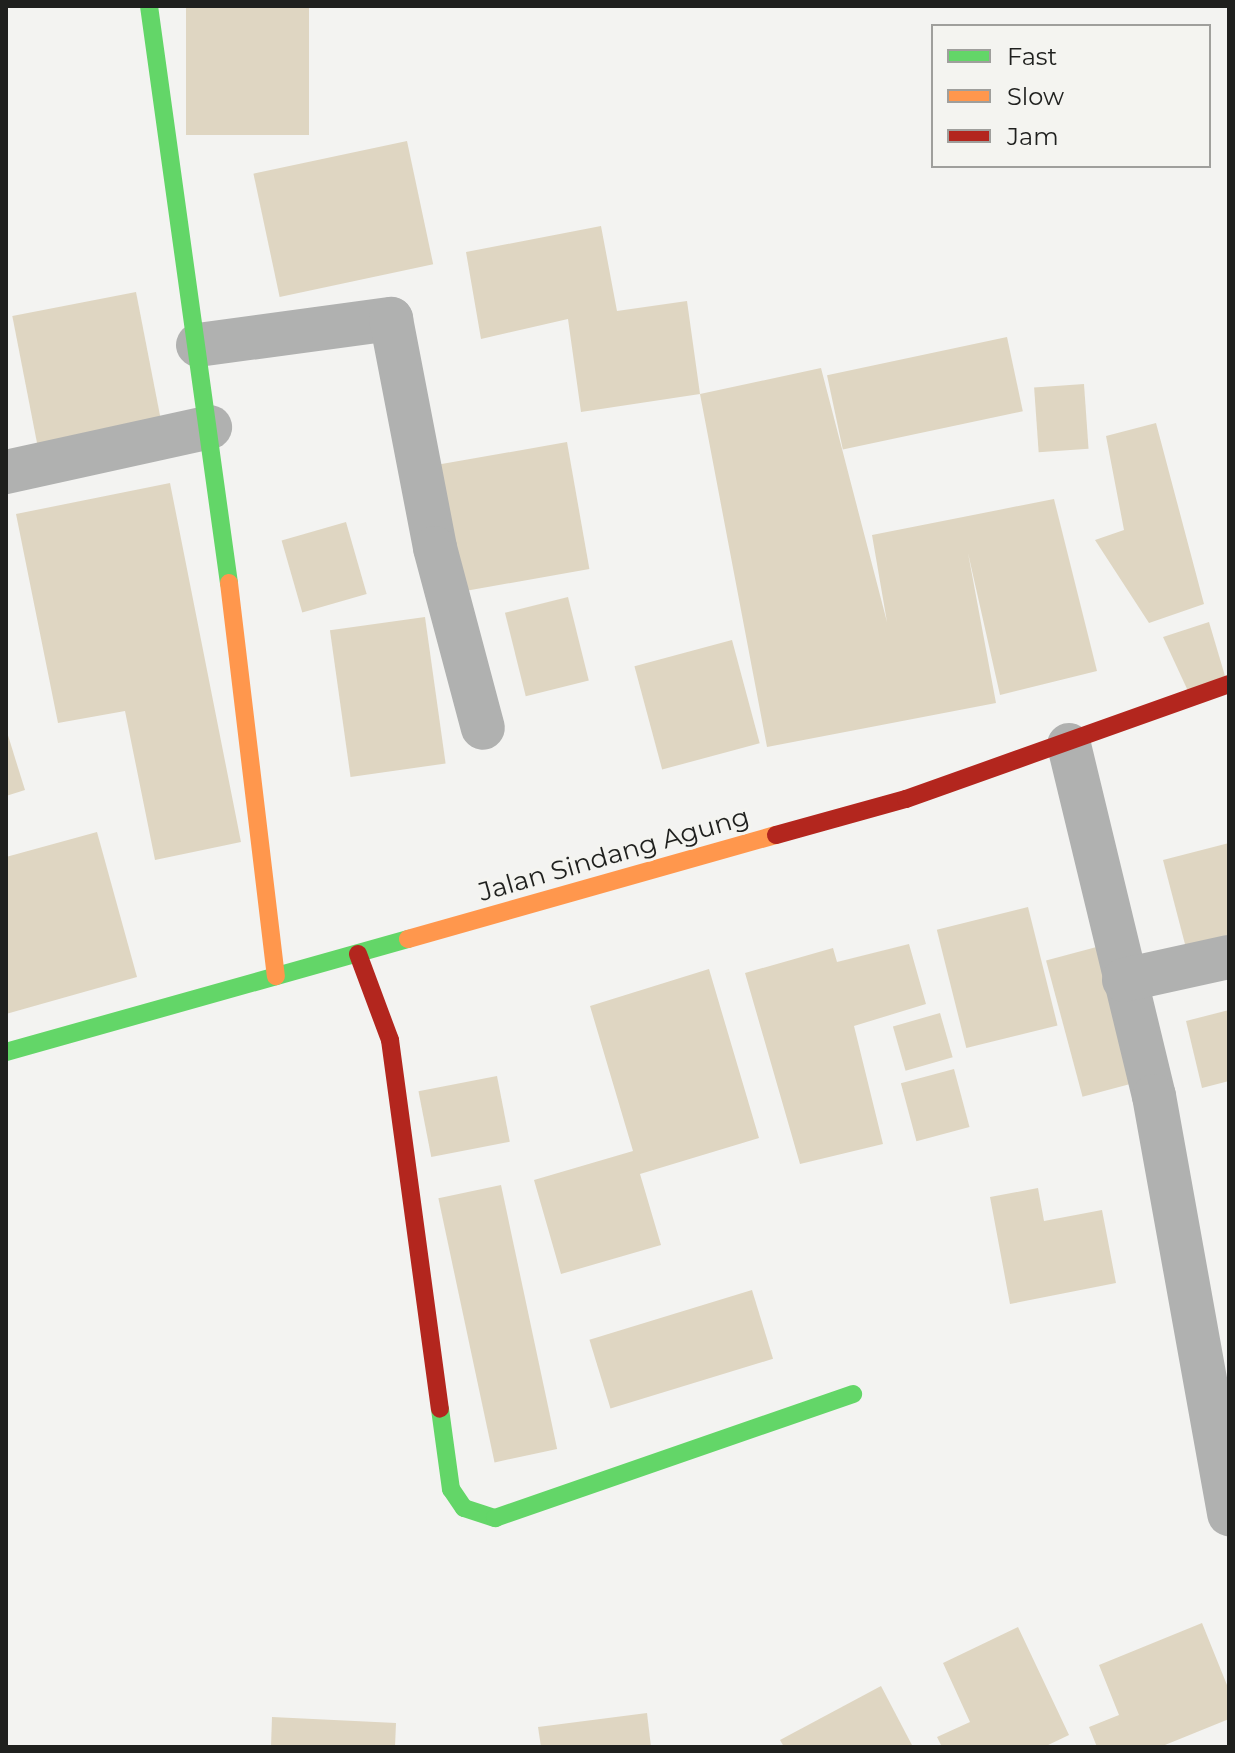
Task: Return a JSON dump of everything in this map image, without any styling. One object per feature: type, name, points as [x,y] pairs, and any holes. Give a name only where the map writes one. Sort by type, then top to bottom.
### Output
[{"type":"street","points":[[149,6],[210,427],[276,976]]},
{"type":"street","points":[[198,345],[391,319],[435,548],[483,728]]},
{"type":"street","points":[[6,472],[210,427]]},
{"type":"street","name":"Jalan Sindang Agung","points":[[6,1052],[906,799],[1069,745],[1229,684]]},
{"type":"street","points":[[1069,745],[1154,1096],[1229,1514]]},
{"type":"street","points":[[358,954],[390,1040],[451,1489],[464,1508],[495,1518],[853,1394]]},
{"type":"street","points":[[1124,980],[1229,957]]},
{"type":"building","points":[[186,6],[309,6],[309,135],[186,135]]},
{"type":"building","points":[[407,141],[433,264],[280,297],[253,174]]},
{"type":"building","points":[[601,226],[617,311],[687,301],[700,394],[581,412],[568,319],[481,339],[466,252]]},
{"type":"building","points":[[136,292],[162,424],[38,448],[12,316]]},
{"type":"building","points":[[1007,337],[1023,411],[843,450],[827,375]]},
{"type":"building","points":[[821,368],[887,622],[872,535],[1054,499],[1097,671],[1000,695],[968,553],[996,703],[767,747],[700,394]]},
{"type":"building","points":[[1084,384],[1089,449],[1039,452],[1034,387]]},
{"type":"building","points":[[1156,423],[1204,604],[1149,623],[1095,540],[1124,530],[1106,436]]},
{"type":"building","points":[[567,442],[589,569],[455,593],[433,466]]},
{"type":"building","points":[[170,483],[241,842],[155,860],[125,711],[58,723],[16,514]]},
{"type":"building","points":[[346,522],[367,594],[302,613],[282,540]]},
{"type":"building","points":[[568,597],[589,680],[526,696],[505,613]]},
{"type":"building","points":[[425,617],[446,764],[351,777],[330,630]]},
{"type":"building","points":[[1209,622],[1225,676],[1188,691],[1163,637]]},
{"type":"building","points":[[732,640],[760,743],[662,769],[634,666]]},
{"type":"building","points":[[6,729],[25,790],[6,796]]},
{"type":"building","points":[[97,832],[137,977],[6,1014],[6,857]]},
{"type":"building","points":[[1229,843],[1229,936],[1186,948],[1163,860]]},
{"type":"building","points":[[1028,907],[1058,1025],[966,1048],[937,930]]},
{"type":"building","points":[[909,944],[926,1004],[854,1026],[883,1144],[800,1164],[745,973],[833,948],[837,962]]},
{"type":"building","points":[[1104,945],[1140,1081],[1083,1097],[1046,961]]},
{"type":"building","points":[[709,969],[759,1138],[640,1174],[661,1245],[561,1274],[534,1180],[633,1151],[590,1006]]},
{"type":"building","points":[[1229,1010],[1229,1081],[1202,1088],[1186,1021]]},
{"type":"building","points":[[940,1013],[953,1057],[906,1071],[893,1027]]},
{"type":"building","points":[[954,1069],[970,1127],[916,1141],[901,1083]]},
{"type":"building","points":[[497,1076],[510,1142],[431,1157],[418,1091]]},
{"type":"building","points":[[501,1185],[557,1449],[495,1462],[438,1198]]},
{"type":"building","points":[[1038,1188],[1044,1221],[1102,1210],[1116,1283],[1010,1304],[990,1197]]},
{"type":"building","points":[[752,1290],[773,1359],[610,1409],[589,1340]]},
{"type":"building","points":[[1202,1623],[1229,1690],[1229,1719],[1160,1747],[1097,1747],[1089,1727],[1119,1715],[1099,1665]]},
{"type":"building","points":[[1018,1627],[1069,1735],[1044,1747],[942,1747],[937,1737],[970,1722],[943,1663]]},
{"type":"building","points":[[881,1686],[913,1747],[784,1747],[780,1740]]},
{"type":"building","points":[[647,1713],[651,1747],[541,1747],[538,1727]]},
{"type":"building","points":[[272,1717],[396,1723],[395,1747],[271,1747]]},
{"type":"traffic: fast","points":[[149,6],[229,583]]},
{"type":"traffic: fast","points":[[6,1052],[408,939]]},
{"type":"traffic: fast","points":[[440,1409],[451,1489],[464,1508],[495,1518],[853,1394]]},
{"type":"traffic: slow","points":[[229,583],[276,976]]},
{"type":"traffic: slow","points":[[408,939],[776,835]]},
{"type":"traffic: jam","points":[[776,835],[906,799],[1229,684]]},
{"type":"traffic: jam","points":[[358,954],[390,1040],[440,1409]]}]
